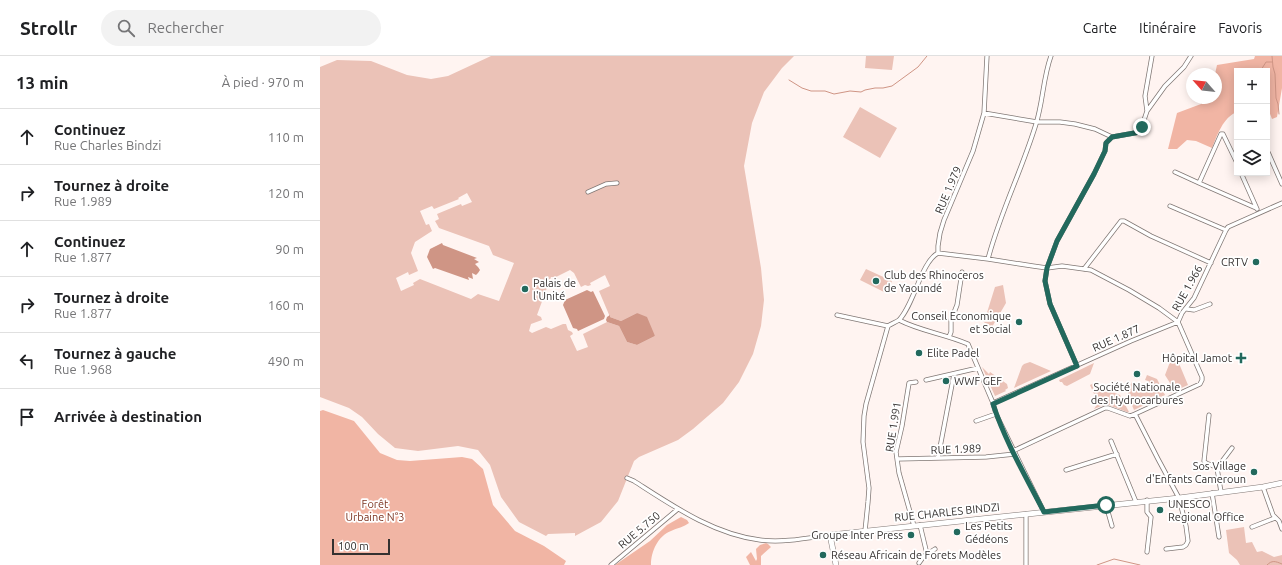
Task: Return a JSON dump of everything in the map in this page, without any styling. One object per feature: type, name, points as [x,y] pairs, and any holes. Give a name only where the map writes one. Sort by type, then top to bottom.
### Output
[{"type":"street","name":"RUE 1.979","points":[[938,253],[940,233],[944,220],[963,178],[973,151],[984,113],[987,56]]},
{"type":"street","points":[[988,259],[1002,215],[1025,157],[1036,122],[1042,90],[1051,56]]},
{"type":"street","points":[[1147,111],[1145,96],[1152,56]]},
{"type":"street","points":[[1077,366],[1050,304],[1045,281],[1047,268],[1057,241],[1105,151],[1106,143],[1112,137],[1140,132],[1147,111],[1165,86],[1184,67],[1191,56]]},
{"type":"street","points":[[984,113],[1036,122],[1060,122],[1075,124],[1095,129],[1112,137]]},
{"type":"street","points":[[1199,183],[1221,134],[1223,134],[1234,157]]},
{"type":"street","points":[[1270,157],[1282,184]]},
{"type":"street","points":[[1175,172],[1256,208]]},
{"type":"street","points":[[1242,176],[1258,213]]},
{"type":"street","points":[[588,192],[606,184],[617,183]]},
{"type":"street","points":[[1170,206],[1226,230],[1228,227],[1282,203]]},
{"type":"street","points":[[1084,269],[1121,221],[1124,221],[1152,236],[1211,263]]},
{"type":"street","name":"RUE 1.966","points":[[938,253],[1047,268],[1062,266],[1091,270],[1129,290],[1170,315],[1178,322],[1182,313],[1187,309],[1194,298],[1226,230]]},
{"type":"street","points":[[837,315],[888,326],[898,320],[909,304],[930,260],[938,253]]},
{"type":"street","points":[[949,338],[951,332],[951,320],[957,305],[962,272]]},
{"type":"street","points":[[1187,309],[1194,310],[1210,304]]},
{"type":"street","points":[[898,320],[912,327],[968,344],[996,414],[1044,512]]},
{"type":"street","points":[[1014,452],[1105,408],[1128,415],[1135,414],[1200,384],[1202,382],[1202,377],[1178,322]]},
{"type":"street","name":"RUE 1.877","points":[[993,404],[1131,341],[1178,322]]},
{"type":"street","points":[[865,532],[869,488],[864,442],[864,416],[888,326]]},
{"type":"street","points":[[926,380],[978,368]]},
{"type":"street","points":[[938,458],[954,374]]},
{"type":"street","name":"RUE 1.991","points":[[916,382],[909,383],[896,452],[899,473],[927,554]]},
{"type":"street","points":[[976,421],[996,414]]},
{"type":"street","points":[[1135,414],[1179,498],[1186,526],[1188,541],[1186,545],[1183,547],[1166,549]]},
{"type":"street","points":[[1209,415],[1204,461],[1216,466],[1217,468]]},
{"type":"street","points":[[1111,441],[1136,502]]},
{"type":"street","points":[[1221,492],[1217,468],[1232,448]]},
{"type":"street","name":"RUE 1.989","points":[[897,459],[938,458],[1014,452]]},
{"type":"street","points":[[1066,470],[1117,454]]},
{"type":"street","name":"RUE CHARLES BINDZI","points":[[627,478],[678,509],[705,523],[723,530],[761,540],[796,540],[1147,500],[1179,498],[1263,487],[1282,483]]},
{"type":"street","points":[[1263,487],[1275,518],[1279,521],[1282,529]]},
{"type":"street","points":[[1212,493],[1219,537]]},
{"type":"street","points":[[1147,500],[1147,512],[1151,517],[1147,552]]},
{"type":"street","points":[[1106,505],[1112,526]]},
{"type":"street","name":"RUE 5.750","points":[[611,565],[678,509]]},
{"type":"street","points":[[1026,514],[1026,565]]},
{"type":"street","points":[[1252,527],[1275,518]]},
{"type":"street","points":[[830,535],[836,565]]},
{"type":"street","points":[[919,563],[927,554],[935,549]]},
{"type":"shaded area","points":[[491,56],[794,56],[782,68],[764,92],[752,123],[744,166],[761,268],[764,300],[761,326],[753,354],[739,382],[723,403],[678,440],[639,457],[634,461],[618,501],[601,522],[575,536],[575,533],[548,534],[546,536],[519,522],[501,497],[490,465],[478,450],[458,446],[418,451],[395,448],[378,434],[362,417],[349,408],[320,397],[320,67],[337,60],[371,61],[407,75],[431,79],[448,76]],"holes":[[[467,193],[472,202],[462,206],[461,204],[437,214],[439,219],[435,221],[439,228],[489,246],[493,255],[514,263],[499,301],[478,294],[471,299],[420,279],[413,283],[414,285],[401,291],[396,278],[408,272],[409,275],[418,271],[411,253],[415,242],[432,231],[429,224],[426,225],[420,211],[432,206],[434,209],[459,199],[458,198]],[[570,270],[574,273],[581,287],[591,285],[590,283],[605,275],[610,286],[599,291],[610,317],[621,321],[637,313],[655,336],[637,345],[627,342],[619,326],[607,322],[583,334],[588,347],[577,351],[570,336],[573,334],[568,330],[566,324],[551,329],[546,327],[532,333],[529,331],[531,324],[542,320],[541,317],[537,315],[551,277],[556,277]]]},
{"type":"shaded area","points":[[866,56],[894,56],[892,70],[865,68]]},
{"type":"shaded area","points":[[860,107],[897,128],[880,158],[843,137]]},
{"type":"shaded area","points":[[442,243],[443,245],[477,258],[474,259],[479,262],[475,264],[480,270],[476,275],[472,273],[473,279],[468,277],[469,280],[435,268],[433,269],[427,257],[430,249]]},
{"type":"shaded area","name":"Club des Rhinoceros de Yaoundé","points":[[866,269],[892,281],[886,293],[860,280]]},
{"type":"shaded area","points":[[1003,285],[1006,303],[992,327],[982,321],[985,319],[995,287]]},
{"type":"shaded area","points":[[587,290],[591,292],[593,291],[605,316],[604,319],[578,331],[577,329],[573,328],[563,305],[565,300]]},
{"type":"shaded area","points":[[637,313],[647,317],[655,336],[637,345],[627,342],[619,326],[607,322],[606,320],[610,315],[610,317],[621,321]]},
{"type":"shaded area","points":[[1173,360],[1178,361],[1188,385],[1170,393],[1167,387],[1170,383],[1165,375],[1170,362],[1172,363]]},
{"type":"shaded area","points":[[1030,362],[1051,371],[1014,388],[1022,366]]},
{"type":"shaded area","points":[[1094,363],[1090,374],[1067,386],[1060,382],[1059,380]]},
{"type":"shaded area","points":[[982,367],[989,374],[990,372],[1007,384],[1008,388],[1005,390],[1006,391],[995,396]]},
{"type":"shaded area","points":[[1147,375],[1157,379],[1165,395],[1134,410],[1128,396],[1130,387],[1132,382],[1136,383],[1135,385],[1137,390],[1142,392],[1146,390],[1149,384],[1148,381],[1145,380]]},
{"type":"shaded area","points":[[1094,383],[1104,387],[1103,390],[1106,392],[1107,390],[1120,395],[1129,412],[1106,404],[1094,409],[1098,403],[1090,385]]},
{"type":"shaded area","points":[[1244,527],[1246,543],[1252,542],[1257,552],[1262,551],[1274,557],[1282,555],[1282,565],[1240,565],[1229,553],[1226,530]]},
{"type":"green space","points":[[1255,56],[1282,56],[1282,88],[1277,117],[1272,119],[1270,114],[1270,68],[1234,68],[1234,113],[1224,122],[1212,148],[1196,141],[1187,140],[1177,149],[1168,149],[1177,113],[1201,104],[1222,104],[1222,68],[1216,68],[1217,65],[1254,59]]},
{"type":"green space","name":"Forêt Urbaine N°3","points":[[323,410],[354,421],[380,453],[397,460],[410,461],[462,457],[472,459],[483,469],[493,505],[515,531],[544,546],[566,561],[564,565],[320,565],[320,411]]},
{"type":"green space","points":[[681,517],[689,523],[662,536],[652,554],[651,565],[615,565],[650,541],[667,525]]},
{"type":"green space","points":[[766,543],[771,547],[761,556],[761,565],[750,565],[746,557],[751,552],[756,561],[756,549],[760,545]]},
{"type":"waterway","points":[[789,80],[802,88],[811,91],[825,91],[834,94],[850,91],[861,92],[875,88],[892,86],[918,67],[927,56]]},
{"type":"waterway","points":[[1272,56],[1279,114]]},
{"type":"waterway","points":[[1262,68],[1266,62],[1272,62]]},
{"type":"waterway","points":[[1097,565],[1114,559],[1140,565]]},
{"type":"waterway","points":[[1267,565],[1270,562],[1282,564]]},
{"type":"place","name":"CRTV","points":[[1256,262]]},
{"type":"place","name":"Club des Rhinoceros de Yaoundé","points":[[876,281]]},
{"type":"place","name":"Palais de l'Unité","points":[[525,289]]},
{"type":"place","name":"Conseil Economique et Social","points":[[1019,322]]},
{"type":"place","name":"Elite Padel","points":[[919,353]]},
{"type":"place","name":"Hôpital Jamot","points":[[1241,358]]},
{"type":"place","name":"Société Nationale des Hydrocarbures","points":[[1137,374]]},
{"type":"place","name":"WWF GEF","points":[[946,381]]},
{"type":"place","name":"Sos Village d'Enfants Cameroun","points":[[1254,472]]},
{"type":"place","name":"UNESCO Regional Office","points":[[1160,510]]},
{"type":"place","name":"Les Petits Gédéons","points":[[957,532]]},
{"type":"place","name":"Groupe Inter Press","points":[[911,535]]},
{"type":"place","name":"Réseau Africain de Forets Modèles","points":[[823,555]]},
{"type":"route","points":[[1106,505],[1044,512],[1013,450],[996,414],[993,404],[1077,366],[1050,304],[1045,281],[1047,268],[1057,241],[1105,151],[1106,143],[1112,137],[1140,132],[1142,127]]}]
